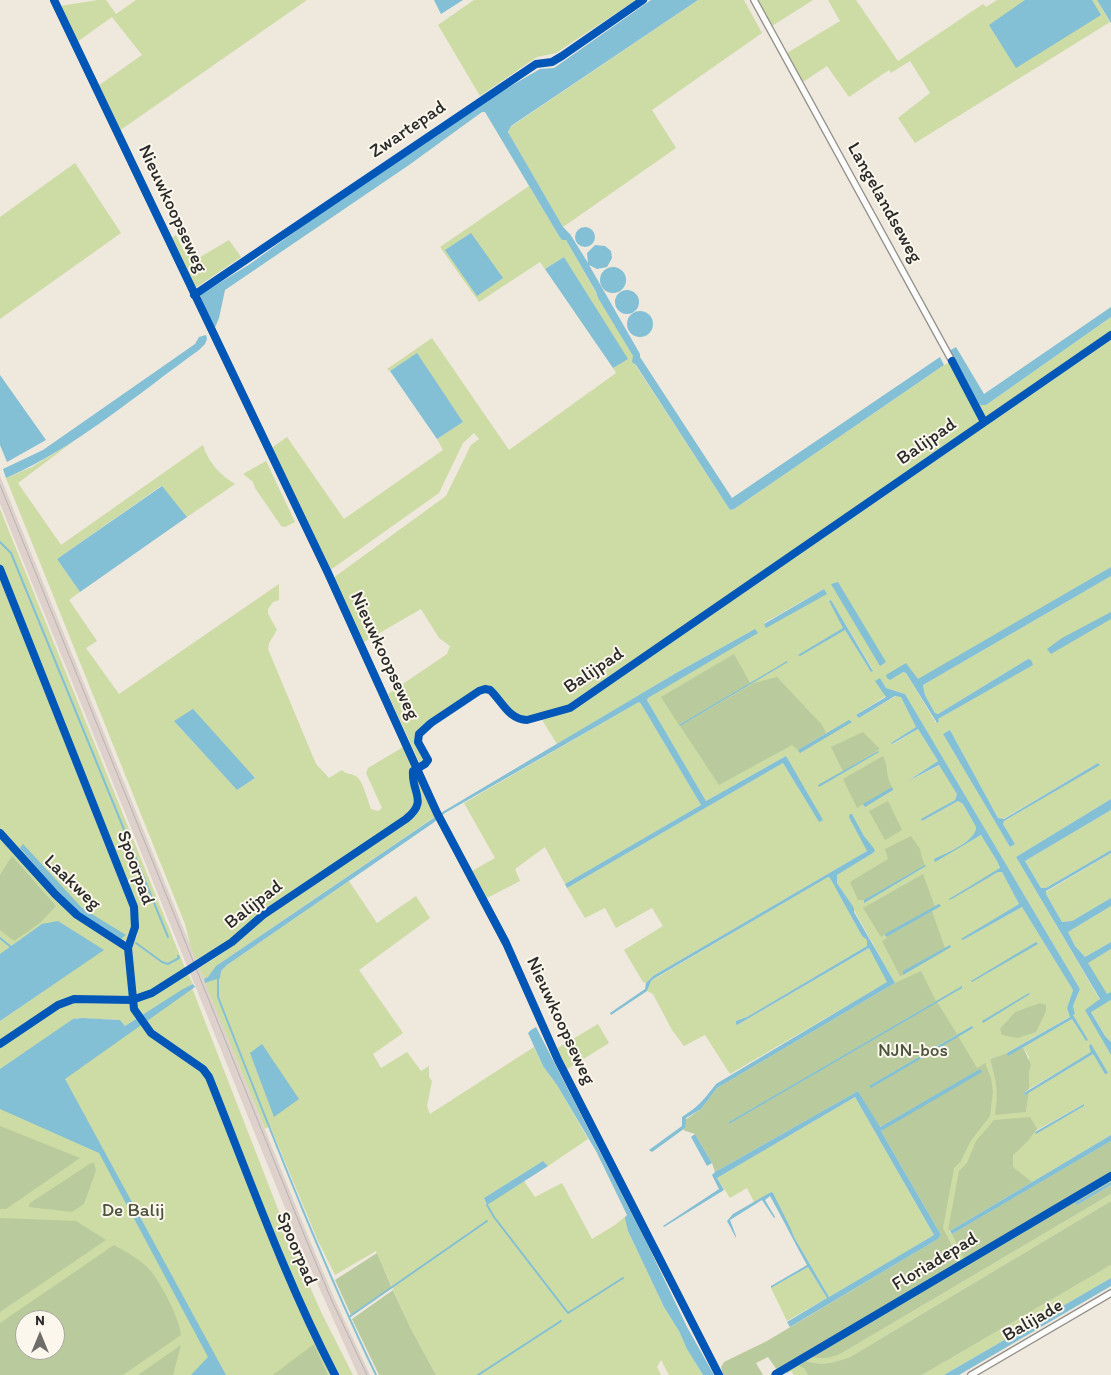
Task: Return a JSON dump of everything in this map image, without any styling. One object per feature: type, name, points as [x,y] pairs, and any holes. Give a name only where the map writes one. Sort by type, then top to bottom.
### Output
[{"type":"street","name":"Nieuwkoopseweg","points":[[54,0],[328,573],[437,813],[506,943],[558,1060],[719,1375]]},
{"type":"street","name":"Langelandseweg","points":[[754,0],[952,361]]},
{"type":"street","name":"Balijade","points":[[971,1375],[1111,1293]]},
{"type":"shaded area","points":[[0,476],[308,1236],[370,1375],[358,1375],[298,1240],[0,504]]},
{"type":"green space","points":[[106,0],[116,14],[136,0],[307,0],[119,131],[98,86],[142,55],[112,17],[77,42],[60,6]]},
{"type":"green space","points":[[474,0],[636,0],[556,53],[537,57],[480,96],[438,25]]},
{"type":"green space","points":[[698,0],[744,0],[762,33],[652,110],[676,148],[563,227],[509,134],[509,128]]},
{"type":"green space","points":[[758,0],[813,0],[772,26]]},
{"type":"green space","points":[[828,0],[856,0],[898,61],[983,4],[986,7],[997,0],[1097,0],[1110,22],[915,143],[898,118],[930,93],[910,61],[891,73],[889,70],[849,97],[827,66],[803,82],[787,53],[840,21]]},
{"type":"green space","points":[[75,163],[121,233],[0,319],[0,217]]},
{"type":"green space","name":"NJN-bos","points":[[529,186],[559,236],[562,240],[566,240],[633,356],[634,363],[730,510],[944,365],[954,360],[978,404],[986,405],[1111,317],[1111,567],[918,680],[906,663],[903,672],[906,673],[936,723],[938,719],[1032,665],[1028,659],[938,714],[935,713],[925,695],[923,685],[1111,576],[1111,799],[1016,857],[1100,1000],[1086,1010],[1111,1055],[1111,1135],[1032,1182],[1027,1179],[948,1230],[952,1234],[1111,1141],[1111,1180],[812,1356],[842,1353],[1111,1194],[1111,1201],[850,1357],[828,1363],[806,1361],[804,1368],[808,1375],[794,1375],[791,1371],[787,1374],[785,1367],[961,1263],[859,1089],[717,1168],[690,1119],[895,983],[837,883],[837,875],[873,853],[852,814],[867,851],[653,976],[646,983],[643,982],[624,950],[663,926],[652,908],[616,928],[605,908],[585,918],[567,888],[783,763],[819,822],[786,756],[706,801],[647,700],[755,629],[676,673],[557,744],[539,715],[527,718],[519,717],[509,710],[497,693],[486,688],[479,689],[419,730],[415,739],[425,760],[420,764],[388,694],[447,654],[450,646],[439,638],[421,609],[364,642],[333,578],[446,496],[471,445],[479,439],[474,433],[463,443],[439,493],[329,571],[270,449],[287,437],[344,519],[443,450],[437,439],[463,422],[417,354],[390,371],[387,369],[432,338],[509,450],[616,373],[613,368],[627,359],[564,257],[545,269],[540,262],[479,302],[440,247]],"holes":[[[824,589],[823,596],[764,623]],[[831,600],[873,670],[871,672],[845,630],[799,655],[844,628],[829,601]],[[880,678],[886,688],[905,694],[1080,989],[1073,1006],[1075,1014],[1073,1015],[1085,1040],[1072,1019],[1023,1047],[1029,1057],[1029,1089],[1092,1052],[1091,1049],[1105,1074],[1093,1054],[1029,1092],[1026,1112],[998,1100],[997,1086],[990,1059],[1007,1053],[1071,1016],[1067,1008],[1073,990],[1022,907],[962,939],[1019,904],[1002,872],[998,872],[949,899],[1000,869],[982,835],[957,848],[971,837],[976,827],[963,804],[958,801],[922,821],[922,819],[955,800],[957,794],[940,765],[908,781],[938,761],[918,729],[893,744],[891,743],[916,727],[901,697],[896,696],[859,718],[856,715],[886,696]],[[950,730],[998,818],[1003,819],[1098,763],[1100,764],[1004,821],[1003,824],[1015,844],[1010,847],[943,734]],[[1084,1104],[1084,1106],[1036,1133],[1035,1131]]]},
{"type":"green space","points":[[176,235],[185,253],[190,249],[197,259],[229,240],[241,257],[194,289],[171,238]]},
{"type":"green space","points":[[74,441],[18,483],[61,545],[203,445],[215,468],[235,484],[187,517],[161,486],[57,559],[80,592],[69,600],[97,641],[86,648],[119,694],[279,584],[279,600],[273,602],[268,609],[268,614],[277,630],[269,643],[268,649],[316,764],[329,778],[342,770],[357,777],[371,809],[378,811],[382,808],[366,773],[368,768],[405,746],[414,764],[411,770],[411,782],[415,800],[411,812],[273,906],[232,940],[196,960],[185,924],[6,478],[32,467]],"holes":[[[174,721],[255,777],[237,790]]]},
{"type":"green space","points":[[266,461],[295,522],[285,527],[281,526],[255,488],[253,482],[243,474]]},
{"type":"green space","points":[[0,509],[185,968],[152,991],[135,996],[131,946],[138,934],[119,945],[126,951],[129,997],[73,997],[0,1043],[0,1021],[77,968],[0,1009]]},
{"type":"green space","points":[[734,654],[750,683],[679,725],[661,697]]},
{"type":"green space","points":[[777,677],[822,725],[826,733],[798,750],[792,745],[719,785],[680,726],[754,683]]},
{"type":"green space","points":[[639,702],[701,805],[565,884],[545,847],[515,869],[520,881],[487,898],[472,871],[495,858],[464,803]]},
{"type":"green space","points":[[863,732],[880,749],[843,771],[831,747]]},
{"type":"green space","points":[[883,756],[888,779],[892,787],[857,808],[843,779]]},
{"type":"green space","points":[[417,772],[427,801],[436,816],[219,964],[204,979],[199,968],[224,952],[274,909],[413,815],[420,799],[415,780]]},
{"type":"green space","points":[[888,801],[902,830],[885,840],[869,811]]},
{"type":"green space","points":[[1111,810],[1111,850],[1046,888],[1041,888],[1025,861]]},
{"type":"green space","points":[[911,836],[920,849],[925,865],[864,900],[858,900],[850,882],[888,859],[885,849]]},
{"type":"green space","points":[[1111,853],[1111,898],[1072,921],[1062,922],[1046,892]]},
{"type":"green space","points":[[12,856],[56,906],[40,923],[14,941],[0,930],[0,875]]},
{"type":"green space","points":[[923,874],[935,907],[881,937],[863,908]]},
{"type":"green space","points":[[827,877],[830,878],[862,936],[867,940],[867,946],[747,1017],[736,1021],[737,1025],[869,948],[887,981],[886,983],[730,1074],[705,1035],[684,1046],[672,1030],[653,994],[647,991],[651,981]]},
{"type":"green space","points":[[349,881],[377,923],[416,896],[430,918],[359,970],[403,1033],[373,1054],[381,1068],[407,1052],[421,1071],[429,1066],[429,1077],[432,1081],[427,1106],[430,1114],[534,1047],[543,1066],[557,1085],[588,1139],[548,1166],[543,1161],[484,1198],[486,1204],[524,1181],[535,1197],[562,1183],[592,1239],[627,1215],[628,1231],[664,1307],[703,1375],[669,1375],[661,1360],[657,1367],[661,1375],[436,1375],[410,1327],[376,1251],[335,1275],[318,1241],[270,1126],[265,1129],[205,983],[217,978],[227,965]]},
{"type":"green space","points":[[1111,906],[1111,942],[1085,957],[1075,946],[1068,932]]},
{"type":"green space","points":[[932,911],[945,948],[903,971],[903,975],[900,976],[882,941]]},
{"type":"green space","points":[[1111,949],[1111,992],[1107,995],[1087,963]]},
{"type":"green space","name":"NJN-bos","points":[[921,971],[936,1001],[729,1122],[729,1124],[937,1002],[957,1034],[869,1086],[871,1088],[958,1036],[977,1068],[985,1063],[991,1078],[993,1091],[990,1116],[970,1142],[961,1161],[954,1168],[943,1228],[961,1264],[785,1367],[777,1370],[768,1357],[756,1363],[763,1375],[723,1375],[721,1367],[724,1362],[767,1341],[938,1239],[941,1235],[881,1131],[981,1069],[879,1127],[858,1091],[715,1172],[712,1163],[695,1134],[683,1130],[685,1128],[685,1120],[701,1109],[717,1088],[895,983]]},
{"type":"green space","points":[[188,974],[193,984],[141,1016],[134,1002],[153,994]]},
{"type":"green space","name":"De Balij","points":[[192,988],[295,1253],[322,1314],[353,1375],[0,1375],[0,1109]]},
{"type":"green space","points":[[1111,1000],[1111,1042],[1105,1036],[1091,1011]]},
{"type":"green space","points":[[74,1002],[127,1002],[137,1018],[125,1026],[120,1020],[77,1018],[0,1069],[0,1048],[62,1006]]},
{"type":"green space","points":[[1040,1003],[1046,1005],[1046,1011],[1036,1032],[1018,1038],[1002,1035],[1000,1029],[1015,1012]]},
{"type":"green space","points":[[598,1024],[609,1043],[566,1070],[556,1049]]},
{"type":"green space","points":[[1023,1047],[1031,1065],[1029,1089],[1024,1093],[1025,1095],[1029,1092],[1026,1112],[995,1115],[996,1086],[990,1059],[1007,1053],[1008,1055]]},
{"type":"green space","points":[[855,1097],[934,1235],[829,1297],[794,1237],[771,1192],[754,1202],[747,1188],[730,1198],[717,1178]]},
{"type":"green space","points":[[1030,1117],[1037,1129],[1013,1155],[1013,1167],[1032,1182],[950,1231],[948,1230],[959,1171],[967,1163],[976,1141],[994,1120]]},
{"type":"green space","points":[[0,1126],[80,1158],[6,1209],[0,1209]]},
{"type":"green space","points":[[1111,1141],[1111,1174],[965,1261],[952,1234]]},
{"type":"green space","points":[[91,1163],[94,1163],[96,1170],[84,1204],[72,1212],[29,1207],[30,1203]]},
{"type":"green space","points":[[1111,1180],[1111,1182],[1076,1203],[1077,1205],[1111,1185],[1111,1194],[842,1353],[827,1358],[811,1357]]},
{"type":"green space","points":[[1111,1201],[1111,1265],[922,1375],[808,1375],[804,1368],[799,1366],[806,1361],[828,1363],[850,1357]]},
{"type":"green space","points":[[0,1218],[76,1221],[106,1240],[0,1312]]},
{"type":"green space","points":[[114,1245],[133,1256],[149,1269],[164,1291],[180,1328],[181,1335],[123,1375],[0,1375],[0,1323],[15,1313],[15,1360],[65,1360],[65,1310],[19,1310]]},
{"type":"green space","points":[[377,1253],[392,1288],[351,1315],[335,1280]]},
{"type":"green space","points":[[1111,1265],[1111,1278],[944,1375],[922,1375]]},
{"type":"green space","points":[[808,1267],[827,1298],[787,1321],[771,1288]]},
{"type":"green space","points":[[393,1290],[410,1327],[436,1375],[379,1375],[352,1319]]},
{"type":"green space","points":[[314,1344],[328,1375],[273,1375]]},
{"type":"green space","points":[[181,1345],[173,1375],[138,1375]]},
{"type":"water","points":[[434,0],[463,0],[441,14]]},
{"type":"water","points":[[651,0],[698,0],[511,126],[508,132],[563,227],[570,234],[588,263],[587,253],[595,245],[605,246],[611,251],[612,258],[607,267],[597,269],[589,265],[640,357],[732,498],[940,357],[944,365],[730,510],[636,365],[632,362],[633,356],[566,240],[562,240],[559,236],[485,112],[482,112],[409,165],[225,290],[219,318],[214,330],[200,295],[250,264],[339,200],[485,101],[540,69],[554,68]]},
{"type":"water","points":[[1025,0],[1092,0],[1101,15],[1016,68],[989,25]]},
{"type":"water","points":[[1097,0],[1111,0],[1111,23]]},
{"type":"water","points":[[585,227],[592,230],[595,237],[592,244],[585,247],[578,244],[575,237],[578,230]]},
{"type":"water","points":[[471,233],[503,278],[477,296],[445,250]]},
{"type":"water","points":[[564,257],[628,359],[613,368],[545,269]]},
{"type":"water","points":[[613,267],[622,271],[626,280],[622,289],[613,293],[604,289],[600,280],[604,271]]},
{"type":"water","points":[[622,290],[632,290],[639,297],[639,307],[632,314],[622,314],[615,307],[615,297]]},
{"type":"water","points":[[1111,307],[1111,317],[986,405],[978,404],[949,351],[956,347],[984,394]]},
{"type":"water","points":[[640,311],[649,315],[653,324],[649,333],[640,337],[631,333],[627,324],[631,315]]},
{"type":"water","points":[[206,335],[205,344],[199,350],[82,436],[6,478],[3,469],[43,450],[195,344],[199,337]]},
{"type":"water","points":[[417,353],[463,422],[437,439],[390,371]]},
{"type":"water","points":[[0,375],[46,440],[7,462],[0,445]]},
{"type":"water","points":[[162,486],[187,517],[80,592],[57,559]]},
{"type":"water","points":[[1111,567],[1111,576],[923,685],[925,695],[935,713],[938,714],[1028,659],[1031,660],[1033,665],[938,719],[937,723],[906,673],[903,672],[890,680],[887,678],[886,675],[906,663],[918,679]]},
{"type":"water","points":[[838,582],[886,662],[880,666],[831,584]]},
{"type":"water","points":[[824,589],[827,594],[766,628],[764,624]]},
{"type":"water","points":[[831,600],[873,671],[871,672],[845,630],[800,656],[798,655],[843,628],[829,601]]},
{"type":"water","points":[[1111,612],[1111,619],[1051,654],[1047,649],[1062,638]]},
{"type":"water","points":[[755,629],[758,633],[647,700],[706,801],[786,756],[823,820],[819,822],[783,763],[567,888],[565,884],[701,805],[639,702],[445,813],[227,965],[221,971],[220,978],[205,983],[204,979],[208,977],[216,966],[444,811],[676,673]]},
{"type":"water","points":[[787,661],[788,662],[679,725]]},
{"type":"water","points":[[880,678],[886,688],[905,694],[1080,989],[1073,1006],[1075,1014],[1073,1015],[1088,1040],[1086,1041],[1072,1019],[1008,1056],[1007,1053],[1070,1017],[1067,1008],[1073,990],[1022,907],[963,940],[961,939],[1019,904],[1002,872],[998,872],[949,899],[1000,868],[981,835],[935,862],[934,859],[966,842],[975,832],[976,827],[963,804],[958,801],[922,821],[921,819],[955,800],[957,794],[939,765],[908,781],[938,761],[918,729],[891,743],[916,727],[901,697],[895,696],[859,718],[856,715],[886,697],[875,681]]},
{"type":"water","points":[[193,709],[255,778],[237,790],[174,721]]},
{"type":"water","points":[[849,720],[852,722],[800,753],[798,750]]},
{"type":"water","points":[[950,730],[998,818],[1004,819],[1098,763],[1100,765],[1004,821],[1003,824],[1015,844],[1010,847],[943,734]]},
{"type":"water","points":[[879,752],[819,787],[818,785]]},
{"type":"water","points":[[892,787],[893,790],[865,807],[863,804]]},
{"type":"water","points":[[1111,799],[1111,810],[1025,861],[1041,888],[1046,888],[1111,850],[1111,853],[1046,891],[1046,894],[1062,922],[1072,921],[1111,898],[1111,906],[1068,932],[1075,946],[1085,957],[1111,942],[1111,949],[1088,963],[1107,994],[1111,992],[1111,1000],[1091,1012],[1105,1036],[1111,1042],[1111,1055],[1085,1010],[1100,999],[1016,857]]},
{"type":"water","points":[[852,814],[864,836],[875,850],[837,875],[837,883],[854,908],[854,912],[895,983],[717,1088],[701,1109],[686,1118],[685,1128],[652,1152],[649,1150],[682,1126],[682,1117],[700,1103],[716,1084],[887,982],[869,948],[736,1024],[736,1021],[747,1017],[867,946],[867,940],[862,936],[828,877],[655,978],[651,981],[647,991],[611,1015],[610,1013],[645,989],[646,983],[653,976],[867,851],[849,817]]},
{"type":"water","points":[[23,844],[82,908],[126,935],[121,939],[79,912],[50,883],[20,848]]},
{"type":"water","points":[[926,866],[864,903],[864,900]]},
{"type":"water","points":[[939,904],[941,906],[886,937],[885,934]]},
{"type":"water","points":[[58,921],[104,950],[0,1021],[0,954],[42,924]]},
{"type":"water","points":[[1036,942],[1038,944],[971,981]]},
{"type":"water","points":[[950,945],[951,947],[903,975],[903,971]]},
{"type":"water","points":[[193,984],[195,987],[65,1079],[226,1375],[191,1375],[208,1357],[99,1153],[0,1109],[0,1069],[73,1019],[120,1020],[125,1026]]},
{"type":"water","points":[[962,986],[962,988],[729,1124],[729,1122]]},
{"type":"water","points":[[1030,994],[983,1023],[982,1021]]},
{"type":"water","points":[[972,1026],[973,1028],[871,1088],[869,1086]]},
{"type":"water","points":[[536,1027],[645,1239],[687,1327],[714,1375],[703,1375],[664,1307],[628,1231],[625,1218],[627,1215],[596,1151],[557,1085],[543,1066],[528,1033]]},
{"type":"water","points":[[262,1044],[299,1099],[274,1117],[250,1053]]},
{"type":"water","points":[[1091,1044],[1108,1073],[1105,1074],[1093,1054],[1025,1095],[1024,1093],[1091,1052],[1089,1046]]},
{"type":"water","points":[[980,1069],[982,1072],[881,1131],[941,1235],[938,1239],[790,1327],[787,1322],[827,1298],[808,1267],[771,1288],[771,1286],[807,1265],[770,1196],[765,1200],[775,1217],[762,1200],[730,1220],[736,1238],[727,1221],[733,1214],[771,1192],[773,1193],[794,1237],[829,1297],[934,1235],[855,1097],[717,1178],[724,1190],[663,1226],[719,1189],[712,1175],[715,1172],[858,1091],[880,1127]]},
{"type":"water","points":[[1084,1104],[1084,1106],[1036,1134],[1035,1132]]},
{"type":"water","points":[[695,1134],[712,1163],[707,1166],[691,1137]]},
{"type":"water","points":[[1111,1135],[1111,1141],[952,1234],[950,1231]]},
{"type":"water","points":[[543,1161],[548,1166],[487,1205],[484,1198]]},
{"type":"water","points":[[1111,1182],[1111,1185],[1077,1205],[1075,1203]]},
{"type":"water","points":[[1111,1278],[1111,1286],[959,1375],[944,1375]]},
{"type":"waterway","points":[[0,542],[11,553],[168,937]]},
{"type":"waterway","points":[[0,938],[11,947]]},
{"type":"waterway","points":[[136,943],[162,962],[168,964],[179,958],[178,956]]},
{"type":"waterway","points":[[218,977],[218,997],[255,1092],[333,1282],[376,1375]]},
{"type":"waterway","points":[[487,1205],[494,1217],[568,1313],[623,1278]]},
{"type":"waterway","points":[[349,1317],[487,1221]]},
{"type":"waterway","points":[[478,1375],[561,1321]]},
{"type":"tram line","points":[[0,485],[305,1237],[332,1301],[367,1375]]},
{"type":"cycle path","points":[[54,0],[328,573],[437,813],[506,943],[558,1060],[719,1375]]},
{"type":"cycle path","name":"Zwartepad","points":[[194,295],[536,64],[552,62],[643,0]]},
{"type":"cycle path","name":"Balijpad","points":[[0,1044],[58,1005],[74,999],[132,1000],[152,993],[232,942],[263,915],[406,819],[413,813],[418,801],[413,771],[428,760],[418,742],[419,734],[431,723],[479,691],[490,690],[506,709],[515,717],[521,719],[527,720],[570,708],[1111,335]]},
{"type":"cycle path","points":[[952,361],[984,422]]},
{"type":"cycle path","name":"Spoorpad","points":[[0,569],[134,907],[135,927],[128,948],[134,1009],[151,1033],[203,1069],[209,1077],[284,1265],[335,1375]]},
{"type":"cycle path","name":"Laakweg","points":[[0,833],[55,894],[77,915],[128,948]]},
{"type":"cycle path","name":"Floriadepad","points":[[776,1374],[1111,1176]]}]
